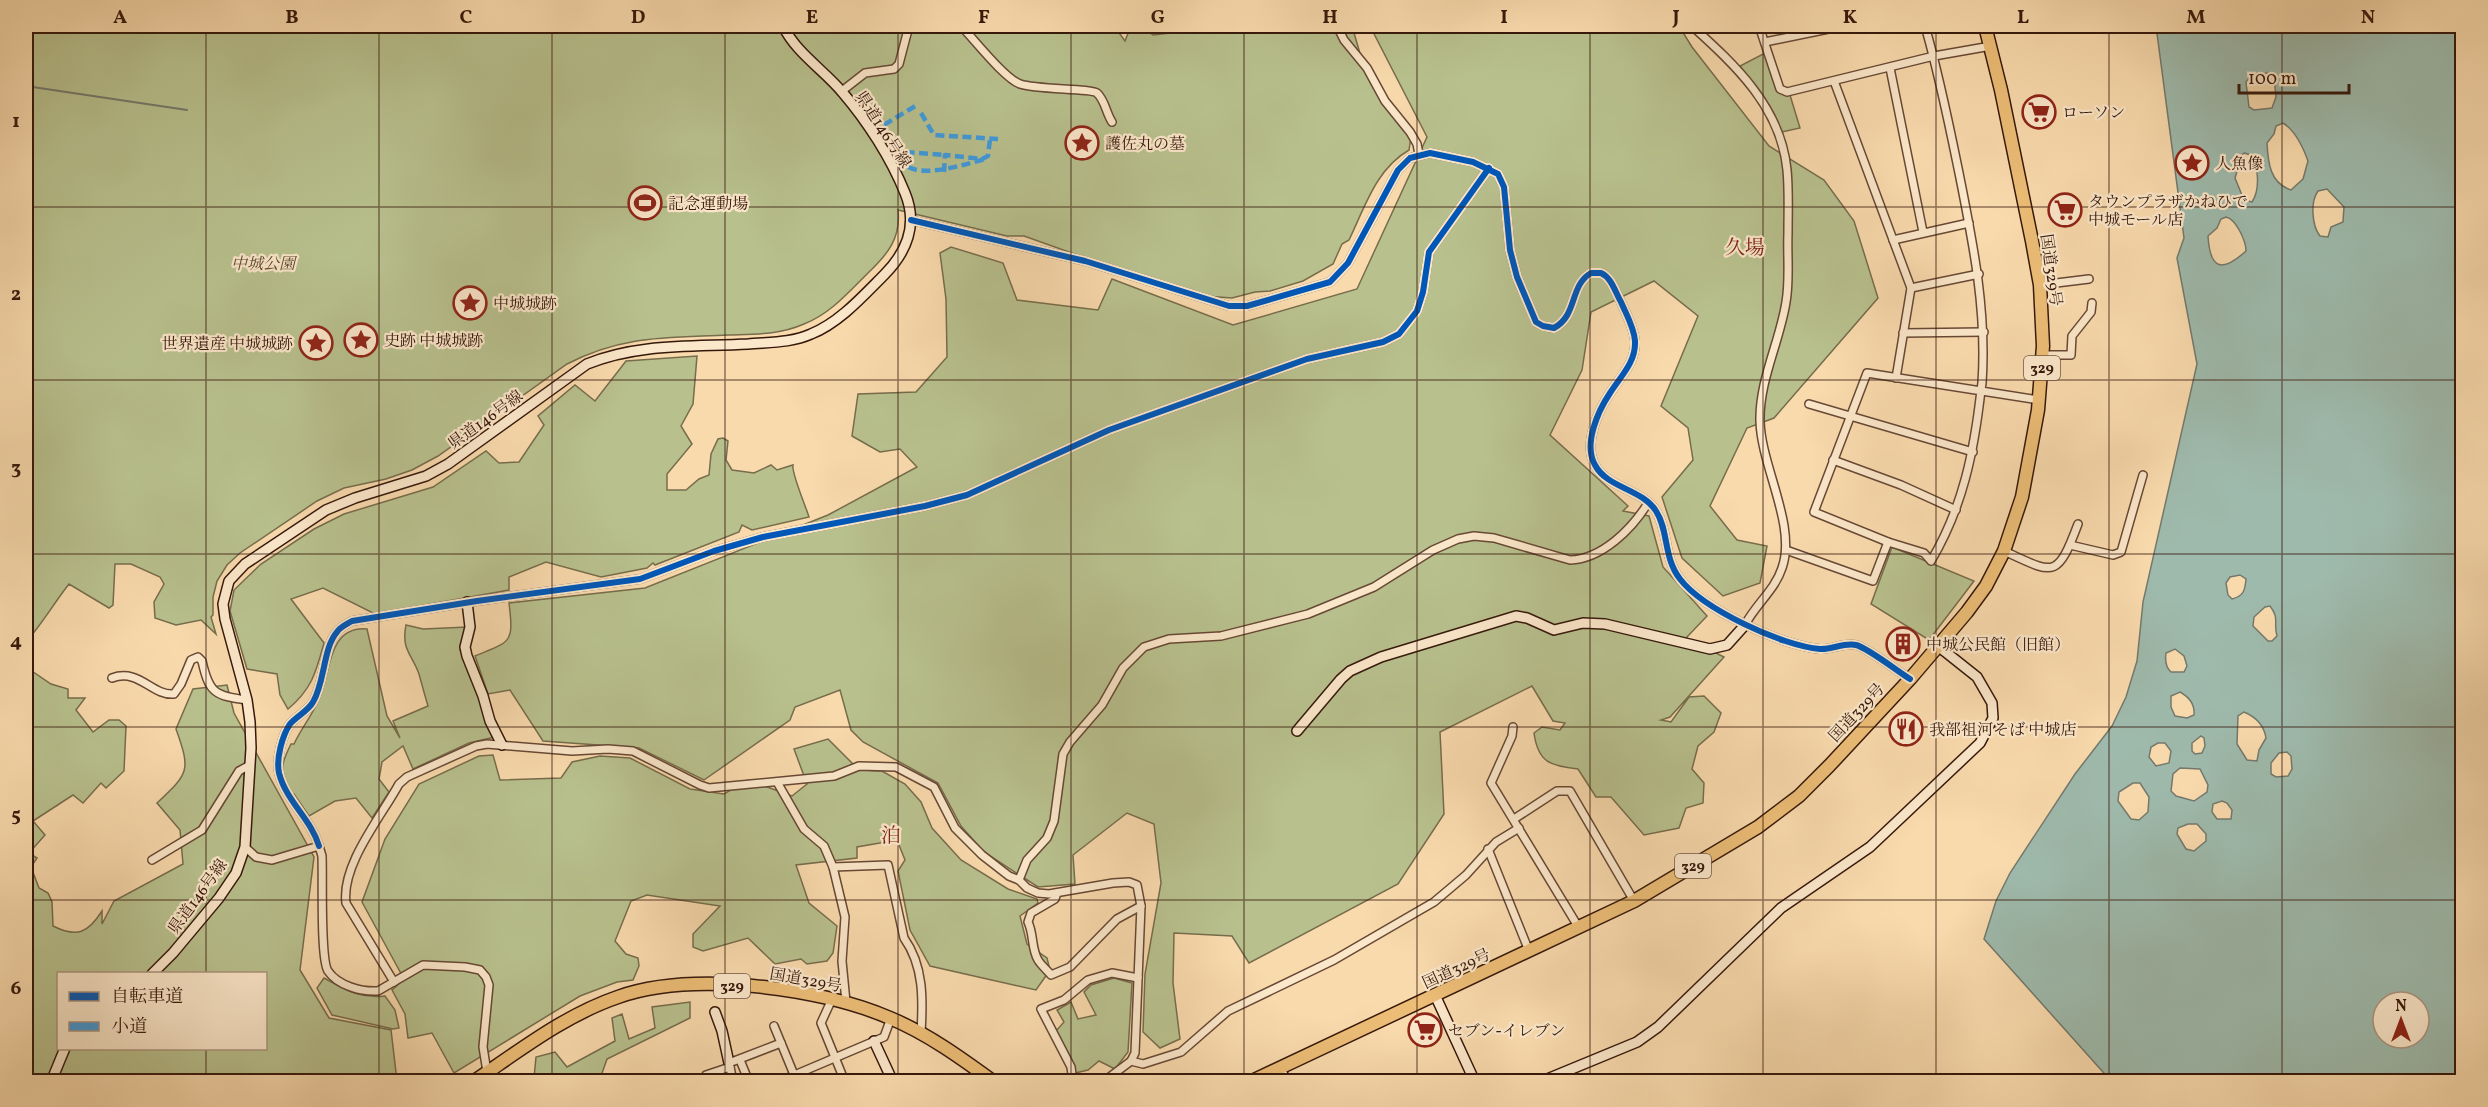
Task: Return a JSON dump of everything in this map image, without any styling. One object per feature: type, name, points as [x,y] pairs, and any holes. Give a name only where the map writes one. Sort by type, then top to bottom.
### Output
[{"type":"highway","name":"国道329号","points":[[1250,1082],[1634,901],[1758,827],[1787,806],[1814,781],[1910,679],[1986,586],[2004,551],[2022,497],[2039,400],[2042,355],[2040,285],[1985,26]]},
{"type":"highway","name":"国道329号","points":[[473,1082],[553,1028],[592,1007],[619,996],[672,986],[735,986],[778,989],[832,999],[891,1018],[921,1033],[994,1082]]},
{"type":"street","name":"県道146号線","points":[[154,972],[219,898],[236,873],[245,847],[251,748],[247,700],[223,604],[229,581],[245,564],[326,510],[355,498],[391,489],[426,476],[448,464],[587,364],[611,354],[640,349],[786,341],[821,330],[853,305],[894,266],[907,243],[911,220],[907,198],[900,181],[865,123],[842,91],[805,57],[783,26]]},
{"type":"street","points":[[842,91],[865,74],[894,69],[898,64],[909,26]]},
{"type":"street","points":[[961,26],[1017,84],[1050,90],[1092,90],[1102,99],[1105,112],[1112,122]]},
{"type":"street","points":[[1336,26],[1344,40],[1367,68],[1385,101],[1410,132],[1417,144],[1419,154]]},
{"type":"street","points":[[1297,731],[1341,679],[1350,671],[1380,657],[1516,616],[1527,618],[1554,630],[1583,623],[1605,624],[1710,649],[1727,645],[1745,625],[1752,610],[1772,587],[1782,569],[1786,550],[1760,422],[1761,403],[1786,300],[1787,168],[1780,138],[1767,109],[1740,70],[1692,26]]},
{"type":"street","points":[[1759,26],[1780,89],[1787,92],[1934,56],[1991,46]]},
{"type":"street","points":[[1765,42],[1843,26]]},
{"type":"street","points":[[1925,26],[1934,56],[1979,274],[1984,332],[1981,390],[1973,452],[1956,510],[1931,561],[1924,553],[1888,542],[1814,512],[1867,373],[1981,390],[2039,400]]},
{"type":"street","points":[[1890,68],[1923,232]]},
{"type":"street","points":[[1834,81],[1911,288],[1896,378]]},
{"type":"street","points":[[911,220],[1085,261],[1228,306],[1247,306],[1330,282],[1348,263],[1398,170],[1410,158],[1430,153],[1473,162],[1489,168],[1498,174],[1504,187],[1510,250],[1517,277],[1536,322],[1554,328],[1565,321],[1579,285],[1591,273],[1601,273],[1611,281],[1633,329],[1635,342],[1629,365],[1605,401],[1591,438],[1590,453],[1600,472],[1648,503],[1658,516],[1666,553],[1680,579],[1717,611],[1745,625],[1801,645],[1820,649],[1856,645],[1910,679]]},
{"type":"street","points":[[487,1072],[483,1047],[489,985],[480,970],[423,965],[378,991],[370,992],[338,982],[327,970],[323,951],[322,856],[316,836],[286,792],[278,762],[290,725],[312,704],[321,684],[331,642],[337,631],[352,621],[467,602],[640,579],[714,551],[763,537],[925,506],[967,495],[1108,430],[1307,359],[1383,342],[1399,334],[1417,311],[1423,292],[1429,252],[1489,168]]},
{"type":"street","points":[[1893,240],[1969,223]]},
{"type":"street","points":[[1911,288],[1979,274]]},
{"type":"street","points":[[2040,285],[2089,279]]},
{"type":"street","points":[[2042,355],[2071,355],[2072,336],[2091,312],[2092,303]]},
{"type":"street","points":[[1903,333],[1984,332]]},
{"type":"street","points":[[1809,404],[1973,452]]},
{"type":"street","points":[[1833,460],[1901,485],[1956,510]]},
{"type":"street","points":[[2070,544],[2113,555],[2121,552],[2143,475]]},
{"type":"street","points":[[1019,880],[1027,860],[1047,838],[1054,821],[1063,754],[1070,742],[1102,705],[1123,668],[1144,647],[1169,639],[1221,636],[1308,614],[1374,587],[1433,550],[1458,539],[1474,536],[1494,538],[1570,560],[1583,559],[1606,547],[1618,537],[1648,503]]},
{"type":"street","points":[[2004,551],[2044,569],[2053,567],[2061,562],[2078,525]]},
{"type":"street","points":[[1786,550],[1873,581],[1888,542]]},
{"type":"street","points":[[467,602],[470,627],[465,647],[467,656],[490,721],[502,745]]},
{"type":"street","points":[[1540,1082],[1637,1042],[1658,1027],[1781,908],[1870,847],[1980,742],[1993,717],[1992,703],[1977,677],[1938,646]]},
{"type":"street","points":[[112,678],[129,675],[166,695],[174,694],[191,660],[198,657],[202,660],[206,679],[214,692],[221,696],[247,700]]},
{"type":"street","points":[[1513,726],[1512,736],[1491,783],[1579,928]]},
{"type":"street","points":[[394,982],[346,903],[344,892],[348,874],[399,784],[407,777],[476,746],[502,745],[572,751],[608,749],[633,751],[709,788],[834,776],[859,766],[896,767],[934,787],[955,828],[982,855],[1027,888],[1038,893],[1057,893],[1129,882],[1137,885],[1140,906],[1135,1053],[1131,1061],[1103,1082]]},
{"type":"street","points":[[152,860],[202,830],[239,771],[250,765]]},
{"type":"street","points":[[777,782],[798,821],[824,846],[833,867],[845,917],[842,961],[846,1002]]},
{"type":"street","points":[[1514,819],[1557,791],[1570,791],[1634,901]]},
{"type":"street","points":[[1131,1061],[1143,1064],[1181,1052],[1227,1011],[1334,960],[1434,902],[1466,875],[1488,849],[1519,828]]},
{"type":"street","points":[[245,847],[256,857],[272,860],[319,846]]},
{"type":"street","points":[[1488,849],[1529,951]]},
{"type":"street","points":[[833,867],[855,864],[888,865],[904,938],[920,972],[921,1033]]},
{"type":"street","points":[[1057,893],[1055,899],[1031,913],[1028,922],[1033,932],[1037,959],[1051,975],[1070,967],[1117,919],[1140,906]]},
{"type":"street","points":[[1073,1082],[1071,1067],[1041,1009],[1064,1000],[1088,980],[1112,973],[1138,978]]},
{"type":"street","points":[[1435,995],[1475,1082]]},
{"type":"street","points":[[832,999],[821,1023],[845,1082]]},
{"type":"street","points":[[715,1012],[722,1031],[733,1082]]},
{"type":"street","points":[[778,1082],[796,1078],[884,1037],[891,1018]]},
{"type":"street","points":[[774,1026],[796,1078]]},
{"type":"street","points":[[874,1041],[893,1082]]},
{"type":"street","points":[[702,1082],[706,1075],[781,1043]]},
{"type":"street","points":[[51,1082],[64,1050]]},
{"type":"street","points":[[740,1060],[749,1082]]},
{"type":"street","points":[[1279,1068],[1287,1082]]},
{"type":"green space","name":"中城公園","points":[[26,26],[1114,26],[1125,41],[1131,26],[1140,26],[1153,35],[1170,33],[1173,26],[1352,26],[1361,57],[1372,69],[1411,137],[1409,150],[1388,167],[1380,178],[1349,240],[1342,244],[1333,264],[1303,281],[1270,291],[1232,298],[1205,296],[1150,277],[1128,273],[1024,236],[1007,236],[898,210],[895,237],[887,252],[839,302],[813,320],[795,328],[776,332],[645,340],[626,343],[587,355],[567,364],[438,456],[412,470],[386,479],[344,488],[317,501],[240,553],[227,565],[217,581],[213,597],[211,617],[216,634],[201,620],[176,625],[155,618],[154,602],[164,584],[160,577],[131,564],[115,564],[113,605],[109,608],[69,584],[26,642]]},
{"type":"green space","points":[[1370,26],[1679,26],[1692,47],[1769,146],[1824,180],[1854,221],[1878,298],[1774,418],[1747,428],[1710,506],[1737,540],[1767,546],[1760,583],[1723,596],[1682,558],[1662,497],[1693,460],[1688,428],[1661,406],[1698,316],[1654,281],[1591,312],[1582,370],[1550,435],[1628,506],[1623,511],[1649,516],[1663,567],[1707,616],[1686,638],[1724,657],[1670,717],[1661,720],[1671,722],[1689,697],[1704,696],[1721,713],[1714,732],[1698,746],[1692,769],[1704,783],[1703,803],[1686,808],[1679,828],[1644,835],[1611,797],[1596,797],[1578,769],[1547,761],[1539,751],[1534,733],[1542,727],[1560,730],[1565,723],[1553,721],[1532,686],[1440,732],[1444,814],[1398,884],[1249,963],[1232,936],[1174,933],[1173,983],[1180,1039],[1160,1048],[1143,1032],[1145,974],[1161,883],[1154,824],[1127,813],[1073,855],[1075,884],[1038,887],[984,852],[961,826],[938,783],[863,742],[851,730],[840,690],[795,707],[790,720],[704,780],[639,748],[543,741],[510,690],[488,694],[475,656],[496,647],[507,639],[511,626],[509,603],[645,588],[828,515],[917,467],[900,449],[880,452],[852,436],[858,394],[916,392],[947,357],[946,299],[940,253],[951,247],[1003,263],[1017,300],[1098,310],[1112,279],[1233,325],[1357,289],[1427,137]]},
{"type":"green space","points":[[1765,53],[1779,90],[1790,95],[1800,128],[1782,132],[1740,66]]},
{"type":"green space","points":[[697,356],[693,404],[681,426],[692,444],[667,474],[667,490],[686,490],[699,479],[709,475],[711,454],[718,439],[723,438],[728,441],[726,460],[732,470],[754,473],[771,465],[777,470],[793,465],[796,482],[809,517],[752,530],[742,525],[739,532],[655,565],[653,563],[647,568],[601,577],[546,562],[509,577],[509,590],[375,614],[323,588],[291,599],[324,643],[312,679],[296,702],[288,709],[280,695],[277,674],[247,669],[230,611],[234,590],[261,564],[314,529],[344,514],[433,487],[486,451],[499,463],[519,462],[544,425],[538,416],[575,385],[595,401],[626,361]]},
{"type":"green space","points":[[1892,547],[1974,581],[1929,640],[1871,604]]},
{"type":"green space","points":[[406,625],[423,629],[467,627],[460,650],[495,737],[469,743],[413,769],[403,746],[382,762],[379,779],[389,792],[372,818],[356,798],[335,801],[309,816],[294,794],[291,794],[282,769],[291,744],[294,744],[316,705],[332,653],[344,635],[354,630],[367,629],[387,716],[400,738],[393,721],[428,706],[419,674],[406,646]]},
{"type":"green space","points":[[26,667],[51,684],[68,689],[68,698],[85,698],[76,710],[93,732],[109,720],[119,720],[126,726],[124,771],[106,788],[101,783],[83,803],[73,795],[33,821],[45,835],[29,853],[37,858],[31,867],[39,888],[48,893],[52,902],[53,926],[69,932],[81,931],[87,929],[102,911],[102,924],[114,901],[183,864],[180,830],[157,803],[176,785],[184,771],[184,754],[176,729],[193,689],[227,685],[234,713],[314,857],[300,970],[329,1018],[391,1030],[397,1081],[26,1081]]},
{"type":"green space","points":[[828,739],[859,770],[882,771],[905,784],[921,802],[932,828],[961,860],[1008,889],[1037,899],[1038,903],[1020,916],[1027,944],[1047,958],[1050,970],[1036,990],[930,966],[910,930],[898,871],[905,860],[897,840],[857,847],[857,858],[796,865],[809,903],[837,926],[833,953],[827,961],[807,964],[801,959],[775,964],[748,938],[703,951],[693,947],[693,934],[720,906],[647,895],[631,901],[615,941],[626,954],[638,958],[639,966],[633,980],[617,982],[580,996],[454,1073],[432,1033],[408,1038],[405,1014],[392,990],[404,979],[362,902],[385,839],[419,784],[479,756],[493,755],[500,780],[561,778],[572,762],[600,756],[630,758],[690,789],[724,794],[748,780],[792,796],[807,784],[794,749]]},
{"type":"green space","points":[[324,978],[361,995],[385,996],[395,1010],[399,1028],[393,1029],[332,1015],[317,988]]},
{"type":"green space","points":[[1114,978],[1132,983],[1128,1052],[1115,1069],[1099,1061],[1088,1070],[1075,1073],[1072,1060],[1056,1031],[1064,1022],[1057,1010],[1071,1002],[1078,1019],[1096,1015],[1084,992],[1091,985]]},
{"type":"green space","points":[[690,1002],[690,1018],[607,1059],[601,1076],[602,1081],[529,1081],[534,1078],[536,1057],[555,1052],[567,1067],[615,1041],[612,1018],[622,1014],[629,1039],[655,1028],[652,1007]]},
{"type":"shaded area","points":[[2156,26],[2462,26],[2462,1081],[2111,1081],[1984,939],[1996,901],[2010,873],[2075,774],[2112,726],[2126,697],[2137,661],[2143,602],[2197,364],[2177,258],[2184,238]],"holes":[[[2268,73],[2274,77],[2276,97],[2272,108],[2254,110],[2249,107],[2246,82],[2252,75]],[[2283,123],[2292,130],[2308,161],[2303,179],[2291,190],[2279,183],[2269,165],[2267,143],[2274,134],[2276,126]],[[2244,153],[2251,155],[2254,160],[2258,178],[2252,202],[2244,200],[2235,178],[2239,165],[2238,158]],[[2327,189],[2344,207],[2343,222],[2331,227],[2328,237],[2320,236],[2315,226],[2313,214],[2315,196],[2318,191]],[[2226,217],[2230,219],[2240,231],[2246,251],[2224,265],[2215,262],[2209,248],[2208,236],[2217,228],[2221,219]],[[2240,575],[2246,579],[2241,594],[2232,599],[2228,595],[2226,583],[2230,577]],[[2270,606],[2276,618],[2277,636],[2272,641],[2268,641],[2253,626],[2254,617],[2265,607]],[[2175,649],[2184,656],[2187,666],[2184,672],[2169,670],[2166,653]],[[2180,692],[2191,702],[2194,715],[2187,718],[2175,716],[2171,707],[2171,696]],[[2244,712],[2259,722],[2266,738],[2259,750],[2257,761],[2247,760],[2237,744],[2238,716]],[[2201,736],[2204,738],[2205,746],[2202,753],[2195,754],[2192,751],[2192,743]],[[2158,743],[2165,743],[2171,751],[2169,763],[2156,766],[2149,757],[2151,747]],[[2287,752],[2291,756],[2292,769],[2288,776],[2276,777],[2271,774],[2271,763],[2279,753]],[[2180,768],[2200,769],[2208,785],[2207,792],[2194,801],[2176,796],[2171,791],[2173,774]],[[2133,783],[2140,783],[2149,797],[2148,812],[2139,820],[2131,819],[2118,801],[2119,792]],[[2222,801],[2227,803],[2232,810],[2231,819],[2217,819],[2212,812],[2213,804]],[[2188,824],[2197,824],[2206,834],[2206,841],[2194,851],[2186,849],[2177,834],[2178,828]]]},
{"type":"waterway","points":[[26,86],[187,110]]},
{"type":"marked path","points":[[905,152],[897,152],[882,126],[917,105]]},
{"type":"marked path","points":[[921,113],[934,135],[998,139]]},
{"type":"marked path","points":[[982,159],[988,156],[990,139]]},
{"type":"marked path","points":[[944,172],[945,155],[982,159],[982,160],[953,167],[942,170],[930,171],[911,168],[904,164],[905,152],[945,155]]},
{"type":"cycle path","points":[[911,220],[1085,261],[1229,306],[1247,306],[1330,282],[1348,263],[1398,170],[1410,158],[1430,153],[1473,162],[1498,174],[1504,187],[1510,250],[1517,277],[1536,322],[1554,328],[1562,322],[1567,316],[1579,285],[1591,273],[1605,275],[1615,290],[1631,326],[1635,349],[1623,375],[1605,400],[1597,418],[1591,438],[1592,457],[1600,473],[1642,498],[1656,511],[1663,527],[1671,562],[1680,579],[1706,602],[1744,624],[1785,641],[1804,646],[1820,649],[1847,644],[1856,645],[1910,679]]},
{"type":"cycle path","points":[[319,846],[310,827],[282,783],[278,767],[279,755],[284,735],[290,724],[313,702],[332,639],[346,624],[352,621],[477,601],[640,579],[714,551],[763,537],[925,506],[967,495],[1109,430],[1307,359],[1383,342],[1399,334],[1417,311],[1423,292],[1429,252],[1489,168]]},
{"type":"place","name":"ローソン","points":[[2039,112]]},
{"type":"place","name":"護佐丸の墓","points":[[1082,143]]},
{"type":"place","name":"人魚像","points":[[2192,163]]},
{"type":"place","name":"記念運動場","points":[[645,203]]},
{"type":"place","name":"タウンプラザかねひで 中城モール店","points":[[2065,210]]},
{"type":"place","name":"中城城跡","points":[[470,303]]},
{"type":"place","name":"史跡 中城城跡","points":[[361,340]]},
{"type":"place","name":"世界遺産 中城城跡","points":[[316,343]]},
{"type":"place","name":"中城公民館（旧館）","points":[[1903,644]]},
{"type":"place","name":"我部祖河そば 中城店","points":[[1906,729]]},
{"type":"place","name":"セブン-イレブン","points":[[1425,1030]]},
{"type":"district","name":"久場","points":[[1745,247]]},
{"type":"district","name":"泊","points":[[891,835]]}]
